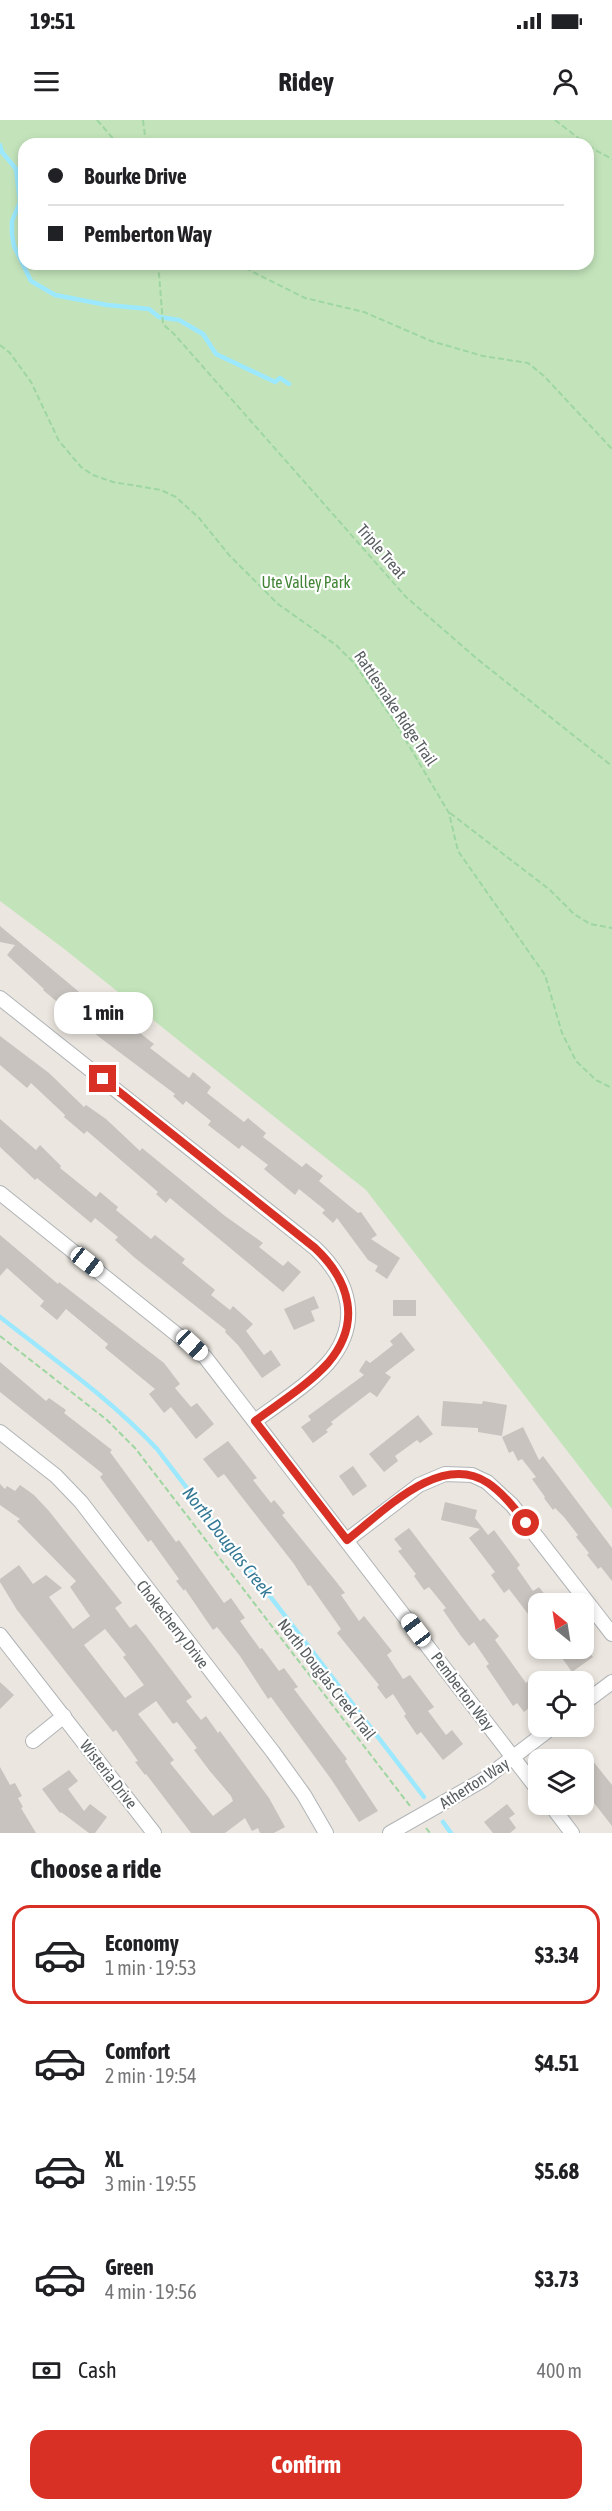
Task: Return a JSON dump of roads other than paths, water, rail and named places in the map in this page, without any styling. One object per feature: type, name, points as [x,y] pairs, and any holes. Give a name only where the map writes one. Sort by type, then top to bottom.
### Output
[{"type":"street","points":[[0,998],[315,1248],[333,1266],[344,1286],[354,1317],[336,1352],[327,1364],[255,1421]]},
{"type":"street","name":"Pemberton Way","points":[[0,1193],[205,1357],[528,1776]]},
{"type":"street","name":"Chokecherry Drive","points":[[0,1432],[57,1476],[81,1502],[273,1752],[304,1796],[326,1833]]},
{"type":"street","points":[[347,1540],[419,1485],[445,1474],[465,1470],[487,1482],[512,1505],[612,1634]]},
{"type":"street","name":"Wisteria Drive","points":[[0,1635],[154,1833]]},
{"type":"street","points":[[594,1696],[612,1682]]},
{"type":"street","points":[[33,1741],[64,1716]]},
{"type":"street","name":"Atherton Way","points":[[390,1833],[483,1780],[540,1737]]},
{"type":"street","points":[[558,1815],[572,1833]]},
{"type":"waterway","points":[[0,145],[2,152],[16,169],[18,186]]},
{"type":"waterway","points":[[18,207],[12,221],[14,246],[18,254]]},
{"type":"waterway","points":[[26,270],[31,281],[55,295],[107,305],[149,309],[159,317],[179,320],[203,334],[216,354],[275,382],[280,378],[289,384]]},
{"type":"waterway","name":"North Douglas Creek","points":[[0,1317],[101,1396],[157,1449],[424,1797]]},
{"type":"waterway","name":"North Douglas Creek","points":[[443,1822],[451,1833]]},
{"type":"park label","name":"Ute Valley Park","points":[[306,582]]}]
